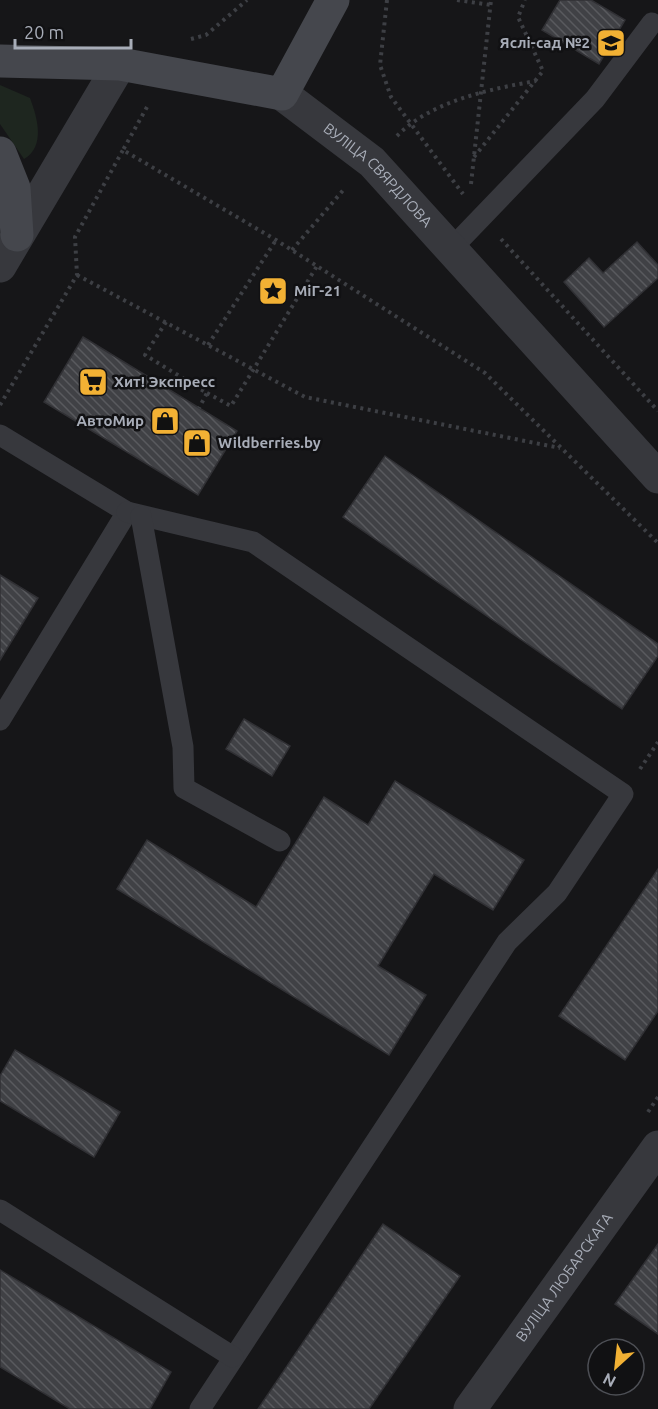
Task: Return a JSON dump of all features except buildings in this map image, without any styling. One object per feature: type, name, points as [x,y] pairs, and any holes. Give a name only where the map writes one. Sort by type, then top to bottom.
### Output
[{"type":"main road","points":[[282,94],[333,0]]},
{"type":"main road","name":"ВУЛІЦА СВЯРДЛОВА","points":[[0,61],[120,64],[282,94]]},
{"type":"main road","points":[[0,153],[14,188],[17,235]]},
{"type":"street","points":[[0,266],[120,64]]},
{"type":"street","name":"ВУЛІЦА СВЯРДЛОВА","points":[[282,94],[372,162],[658,477]]},
{"type":"street","name":"ВУЛІЦА ЛЮБАРСКАГА","points":[[470,1409],[658,1147]]},
{"type":"lane","points":[[452,249],[595,99],[652,23]]},
{"type":"lane","points":[[0,435],[134,514],[253,542],[623,794],[557,893],[507,942],[200,1409]]},
{"type":"lane","points":[[0,720],[134,514]]},
{"type":"lane","points":[[134,514],[183,747],[184,788],[280,840]]},
{"type":"lane","points":[[0,1210],[233,1357]]},
{"type":"path","points":[[458,0],[491,3],[470,190]]},
{"type":"path","points":[[473,158],[543,71],[518,17],[525,0]]},
{"type":"path","points":[[292,250],[339,195],[410,123],[480,91],[536,81]]},
{"type":"path","points":[[0,405],[77,275],[75,237],[145,110]]},
{"type":"path","points":[[123,150],[276,240],[485,373],[658,543]]},
{"type":"path","points":[[208,345],[276,240]]},
{"type":"path","points":[[166,322],[145,355],[231,406],[317,266]]},
{"type":"path","points":[[77,275],[305,397],[561,448]]},
{"type":"path","points":[[632,384],[658,411]]},
{"type":"path","points":[[198,408],[207,393]]},
{"type":"shaded area","points":[[0,85],[30,98],[33,106],[37,122],[37,139],[35,147],[24,159],[0,124]]},
{"type":"place","name":"Яслі-сад №2","points":[[611,43]]},
{"type":"place","name":"МіГ-21","points":[[273,291]]},
{"type":"place","name":"Хит! Экспресс","points":[[93,382]]},
{"type":"place","name":"АвтоМир","points":[[165,421]]},
{"type":"place","name":"Wildberries.by","points":[[197,443]]}]
